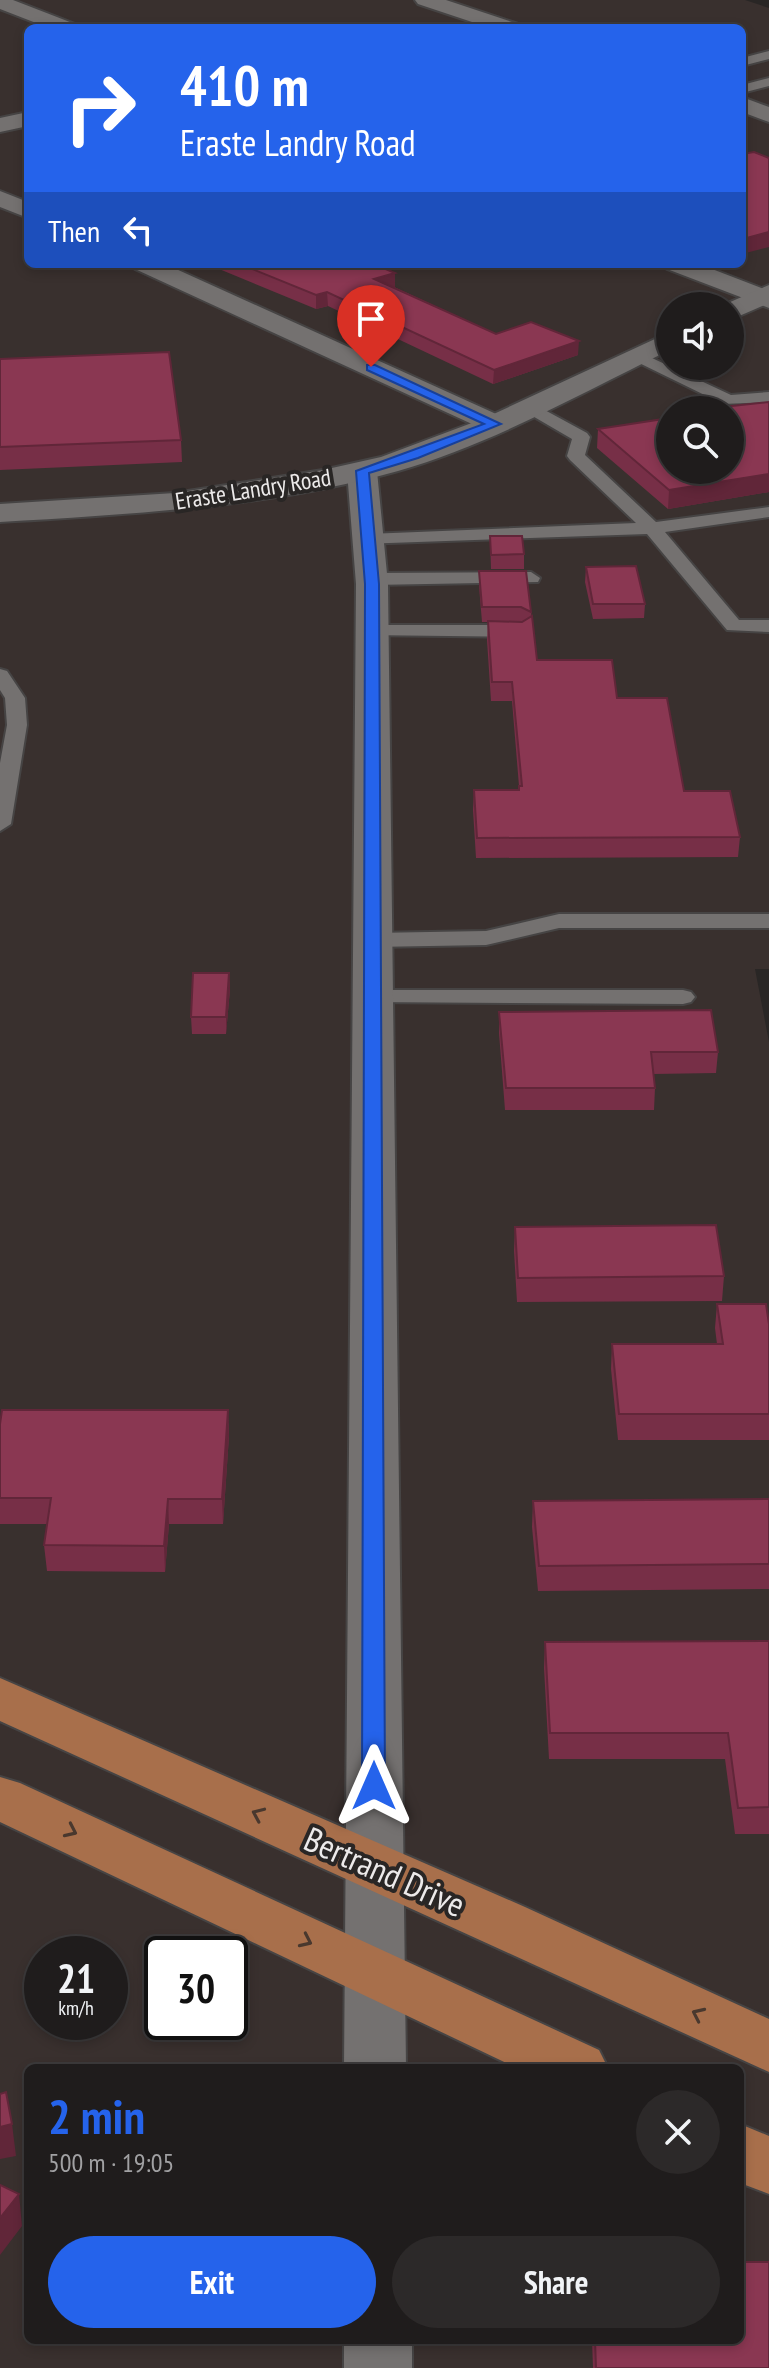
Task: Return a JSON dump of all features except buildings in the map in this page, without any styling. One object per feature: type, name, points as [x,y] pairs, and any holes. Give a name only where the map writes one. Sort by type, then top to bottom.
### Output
[{"type":"main road","name":"Bertrand Drive","points":[[0,1698],[504,1923],[769,2047]]},
{"type":"main road","points":[[0,1798],[568,2064]]},
{"type":"main road","points":[[744,2153],[769,2167]]},
{"type":"street","points":[[425,0],[499,24]]},
{"type":"street","points":[[0,2],[58,24]]},
{"type":"street","points":[[439,24],[474,16]]},
{"type":"street","points":[[746,106],[769,115]]},
{"type":"street","points":[[0,125],[24,120]]},
{"type":"street","points":[[0,198],[24,209]]},
{"type":"street","points":[[153,268],[495,424]]},
{"type":"street","points":[[687,268],[766,297]]},
{"type":"street","points":[[744,306],[766,297]]},
{"type":"street","name":"Eraste Landry Road","points":[[1,518],[175,502],[362,471],[414,456],[495,424],[656,347]]},
{"type":"street","points":[[362,471],[370,559],[372,631],[375,2064]]},
{"type":"street","points":[[378,2344],[378,2368]]},
{"type":"lane","points":[[746,61],[769,55]]},
{"type":"lane","points":[[746,88],[769,82]]},
{"type":"lane","points":[[637,356],[729,400],[769,397]]},
{"type":"lane","points":[[530,407],[581,437],[576,456],[652,528],[734,626],[769,626]]},
{"type":"lane","points":[[370,559],[769,512]]},
{"type":"lane","points":[[370,559],[531,578]]},
{"type":"lane","points":[[372,631],[521,631]]},
{"type":"lane","points":[[0,675],[15,698],[17,725],[0,824]]},
{"type":"lane","points":[[373,940],[486,938],[559,921],[769,921]]},
{"type":"lane","points":[[373,997],[683,997]]},
{"type":"shaded area","points":[[0,0],[745,0],[769,8],[769,969],[755,969],[769,1042],[769,2368],[0,2368]]},
{"type":"route","points":[[371,367],[495,424],[414,456],[362,471],[372,584],[374,1786]]}]
